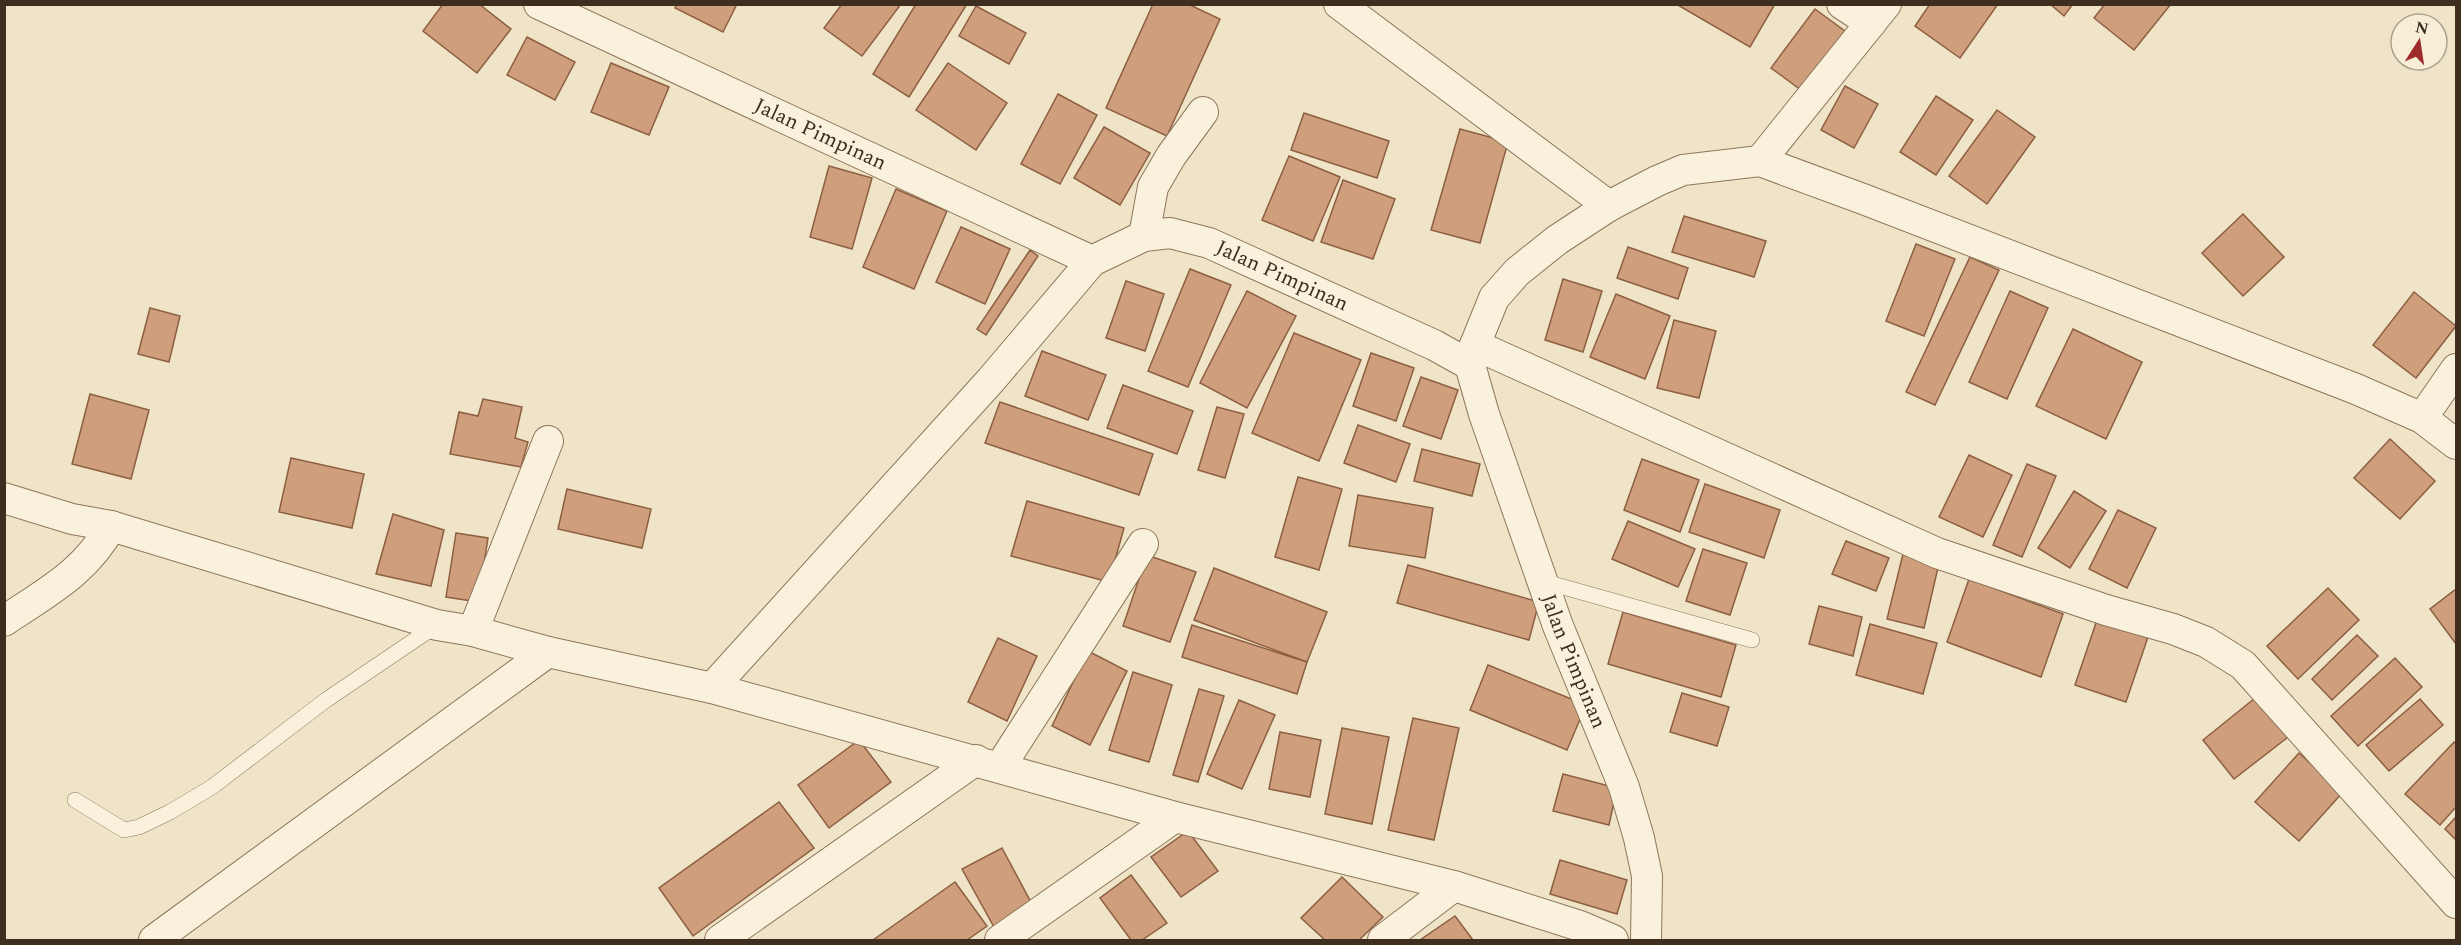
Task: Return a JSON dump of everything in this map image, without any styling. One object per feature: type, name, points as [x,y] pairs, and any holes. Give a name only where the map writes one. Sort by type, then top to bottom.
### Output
[{"type":"street","name":"Jalan Pimpinan","points":[[539,4],[1092,261],[1144,236],[1170,233],[1209,243],[1434,345],[1473,355],[1484,414],[1542,581],[1624,787],[1647,876],[1646,940]]},
{"type":"street","points":[[1339,4],[1609,206]]},
{"type":"street","points":[[1760,161],[1879,14],[1842,4]]},
{"type":"street","points":[[1144,236],[1153,187],[1170,156],[1203,112]]},
{"type":"street","points":[[2457,444],[2422,418],[2356,389],[1760,161],[1683,170],[1609,206],[1557,240],[1517,272],[1494,298],[1473,355],[1937,553],[2106,610],[2173,629],[2206,642],[2243,665],[2457,903]]},
{"type":"street","points":[[712,688],[991,380],[1092,261]]},
{"type":"street","points":[[2422,418],[2457,369]]},
{"type":"street","points":[[473,631],[548,441]]},
{"type":"street","points":[[4,498],[72,519],[111,526],[437,625],[473,631],[548,652],[712,688],[1175,817],[1454,886],[1580,926],[1612,940]]},
{"type":"street","points":[[4,621],[79,570],[101,545],[111,526]]},
{"type":"street","points":[[720,940],[988,764],[1143,544]]},
{"type":"street","points":[[154,940],[548,652]]},
{"type":"street","points":[[1000,940],[1175,817]]},
{"type":"street","points":[[1383,940],[1454,886]]},
{"type":"lane","points":[[1542,581],[1752,640]]},
{"type":"lane","points":[[75,800],[124,830],[139,827],[212,787],[326,700],[437,625]]},
{"type":"building","points":[[443,4],[479,4],[511,29],[477,73],[423,31]]},
{"type":"building","points":[[677,4],[737,4],[723,32],[675,8]]},
{"type":"building","points":[[842,4],[901,4],[862,56],[824,28]]},
{"type":"building","points":[[916,4],[967,4],[909,97],[873,74]]},
{"type":"building","points":[[1153,4],[1188,4],[1220,19],[1167,136],[1106,108]]},
{"type":"building","points":[[1676,4],[1775,4],[1750,47]]},
{"type":"building","points":[[1930,4],[1998,4],[1960,58],[1915,26]]},
{"type":"building","points":[[2050,4],[2073,4],[2064,16]]},
{"type":"building","points":[[2105,4],[2171,4],[2134,50],[2094,18]]},
{"type":"building","points":[[976,6],[1026,33],[1009,64],[959,36]]},
{"type":"building","points":[[1815,9],[1853,37],[1809,96],[1771,68]]},
{"type":"building","points":[[527,37],[575,62],[555,100],[507,75]]},
{"type":"building","points":[[611,63],[669,87],[649,135],[591,112]]},
{"type":"building","points":[[948,63],[1007,103],[976,150],[916,110]]},
{"type":"building","points":[[1845,86],[1878,104],[1854,148],[1821,130]]},
{"type":"building","points":[[1058,94],[1097,115],[1060,184],[1021,164]]},
{"type":"building","points":[[1936,96],[1973,120],[1936,175],[1900,152]]},
{"type":"building","points":[[1997,110],[2035,137],[1987,204],[1949,176]]},
{"type":"building","points":[[1304,113],[1389,141],[1377,178],[1291,150]]},
{"type":"building","points":[[1104,127],[1150,153],[1120,205],[1074,178]]},
{"type":"building","points":[[1460,129],[1508,142],[1480,243],[1431,230]]},
{"type":"building","points":[[1289,156],[1340,177],[1313,241],[1262,220]]},
{"type":"building","points":[[829,166],[872,178],[852,249],[810,237]]},
{"type":"building","points":[[1343,180],[1395,199],[1373,259],[1321,242]]},
{"type":"building","points":[[896,189],[947,211],[914,289],[863,267]]},
{"type":"building","points":[[2243,214],[2284,257],[2243,296],[2202,253]]},
{"type":"building","points":[[1684,216],[1766,241],[1754,277],[1672,252]]},
{"type":"building","points":[[961,227],[1010,249],[985,304],[936,282]]},
{"type":"building","points":[[1916,244],[1955,259],[1924,336],[1886,321]]},
{"type":"building","points":[[1628,247],[1688,268],[1678,299],[1617,278]]},
{"type":"building","points":[[1030,250],[1038,256],[986,335],[977,329]]},
{"type":"building","points":[[1970,257],[1999,270],[1935,405],[1906,392]]},
{"type":"building","points":[[1190,269],[1231,285],[1188,387],[1148,371]]},
{"type":"building","points":[[1563,279],[1602,291],[1583,352],[1545,340]]},
{"type":"building","points":[[1126,281],[1164,294],[1145,351],[1106,338]]},
{"type":"building","points":[[1247,291],[1296,316],[1247,408],[1200,383]]},
{"type":"building","points":[[2010,291],[2048,308],[2007,399],[1969,382]]},
{"type":"building","points":[[2414,292],[2456,326],[2416,378],[2373,345]]},
{"type":"building","points":[[1616,294],[1670,316],[1645,379],[1590,357]]},
{"type":"building","points":[[150,308],[180,316],[169,362],[138,354]]},
{"type":"building","points":[[1674,320],[1716,331],[1699,398],[1657,388]]},
{"type":"building","points":[[2073,329],[2142,362],[2106,439],[2036,406]]},
{"type":"building","points":[[1294,333],[1361,360],[1319,461],[1252,433]]},
{"type":"building","points":[[1042,351],[1106,375],[1088,420],[1025,396]]},
{"type":"building","points":[[1371,353],[1414,368],[1396,421],[1353,406]]},
{"type":"building","points":[[1421,377],[1458,390],[1441,439],[1403,426]]},
{"type":"building","points":[[1123,385],[1193,411],[1177,454],[1107,428]]},
{"type":"building","points":[[90,394],[149,410],[131,479],[72,464]]},
{"type":"building","points":[[483,399],[522,407],[515,438],[528,442],[521,467],[450,454],[459,412],[478,416]]},
{"type":"building","points":[[1000,402],[1153,454],[1139,495],[985,443]]},
{"type":"building","points":[[1217,407],[1244,414],[1225,478],[1198,470]]},
{"type":"building","points":[[1358,425],[1410,444],[1396,482],[1344,463]]},
{"type":"building","points":[[2390,439],[2435,481],[2400,519],[2354,478]]},
{"type":"building","points":[[1422,449],[1480,464],[1472,496],[1414,481]]},
{"type":"building","points":[[1969,455],[2012,475],[1983,537],[1939,517]]},
{"type":"building","points":[[291,458],[364,474],[352,528],[279,512]]},
{"type":"building","points":[[1642,459],[1699,480],[1680,532],[1624,510]]},
{"type":"building","points":[[2027,464],[2056,476],[2022,557],[1993,545]]},
{"type":"building","points":[[1298,477],[1342,489],[1319,570],[1275,557]]},
{"type":"building","points":[[1705,484],[1780,510],[1764,558],[1689,532]]},
{"type":"building","points":[[567,489],[651,509],[642,548],[558,529]]},
{"type":"building","points":[[2074,491],[2106,511],[2070,568],[2038,548]]},
{"type":"building","points":[[1358,495],[1433,508],[1425,558],[1349,546]]},
{"type":"building","points":[[1027,501],[1124,528],[1109,582],[1011,556]]},
{"type":"building","points":[[2118,510],[2156,528],[2127,588],[2089,569]]},
{"type":"building","points":[[393,514],[444,530],[431,586],[376,574]]},
{"type":"building","points":[[1628,521],[1695,549],[1678,587],[1612,559]]},
{"type":"building","points":[[456,533],[488,538],[478,602],[446,597]]},
{"type":"building","points":[[1846,541],[1889,558],[1876,591],[1832,574]]},
{"type":"building","points":[[1703,549],[1747,563],[1730,615],[1686,601]]},
{"type":"building","points":[[1904,550],[1940,559],[1924,628],[1887,619]]},
{"type":"building","points":[[1147,555],[1196,572],[1170,642],[1123,626]]},
{"type":"building","points":[[1408,565],[1539,602],[1529,640],[1397,603]]},
{"type":"building","points":[[1214,568],[1327,612],[1307,662],[1194,620]]},
{"type":"building","points":[[1969,579],[2063,614],[2041,677],[1947,642]]},
{"type":"building","points":[[2328,588],[2359,620],[2298,679],[2267,646]]},
{"type":"building","points":[[2456,589],[2456,644],[2430,609]]},
{"type":"building","points":[[1819,606],[1862,617],[1853,656],[1809,644]]},
{"type":"building","points":[[1623,612],[1736,645],[1721,697],[1608,664]]},
{"type":"building","points":[[2098,617],[2149,634],[2126,702],[2075,685]]},
{"type":"building","points":[[1870,624],[1937,643],[1923,694],[1856,675]]},
{"type":"building","points":[[1192,625],[1307,662],[1297,694],[1182,657]]},
{"type":"building","points":[[2357,635],[2378,656],[2332,700],[2312,679]]},
{"type":"building","points":[[998,638],[1037,656],[1007,721],[968,702]]},
{"type":"building","points":[[1088,651],[1127,671],[1090,745],[1052,726]]},
{"type":"building","points":[[2395,658],[2422,687],[2358,746],[2331,716]]},
{"type":"building","points":[[1488,665],[1586,705],[1567,750],[1470,710]]},
{"type":"building","points":[[1133,672],[1172,685],[1149,762],[1109,750]]},
{"type":"building","points":[[1199,689],[1224,696],[1198,782],[1173,775]]},
{"type":"building","points":[[1682,693],[1729,707],[1717,746],[1670,732]]},
{"type":"building","points":[[2260,694],[2292,734],[2234,779],[2203,740]]},
{"type":"building","points":[[2420,699],[2443,725],[2389,771],[2366,745]]},
{"type":"building","points":[[1239,700],[1275,715],[1242,789],[1207,774]]},
{"type":"building","points":[[1413,718],[1459,728],[1434,840],[1388,830]]},
{"type":"building","points":[[1342,728],[1389,737],[1372,824],[1325,814]]},
{"type":"building","points":[[1280,732],[1321,740],[1310,797],[1269,789]]},
{"type":"building","points":[[859,740],[891,782],[829,828],[798,785]]},
{"type":"building","points":[[2454,742],[2456,744],[2456,807],[2440,825],[2405,794]]},
{"type":"building","points":[[2299,753],[2343,792],[2299,841],[2255,802]]},
{"type":"building","points":[[1563,774],[1617,788],[1609,825],[1553,811]]},
{"type":"building","points":[[779,802],[814,848],[693,936],[659,888]]},
{"type":"building","points":[[2456,817],[2456,840],[2445,829]]},
{"type":"building","points":[[1188,831],[1218,871],[1181,897],[1151,857]]},
{"type":"building","points":[[1002,848],[1033,906],[994,927],[962,869]]},
{"type":"building","points":[[1560,860],[1627,880],[1617,914],[1550,894]]},
{"type":"building","points":[[1131,875],[1167,923],[1142,940],[1131,940],[1100,898]]},
{"type":"building","points":[[1342,877],[1383,917],[1359,940],[1325,940],[1301,918]]},
{"type":"building","points":[[955,882],[987,926],[967,940],[873,940]]},
{"type":"building","points":[[1455,916],[1473,940],[1420,940]]}]
